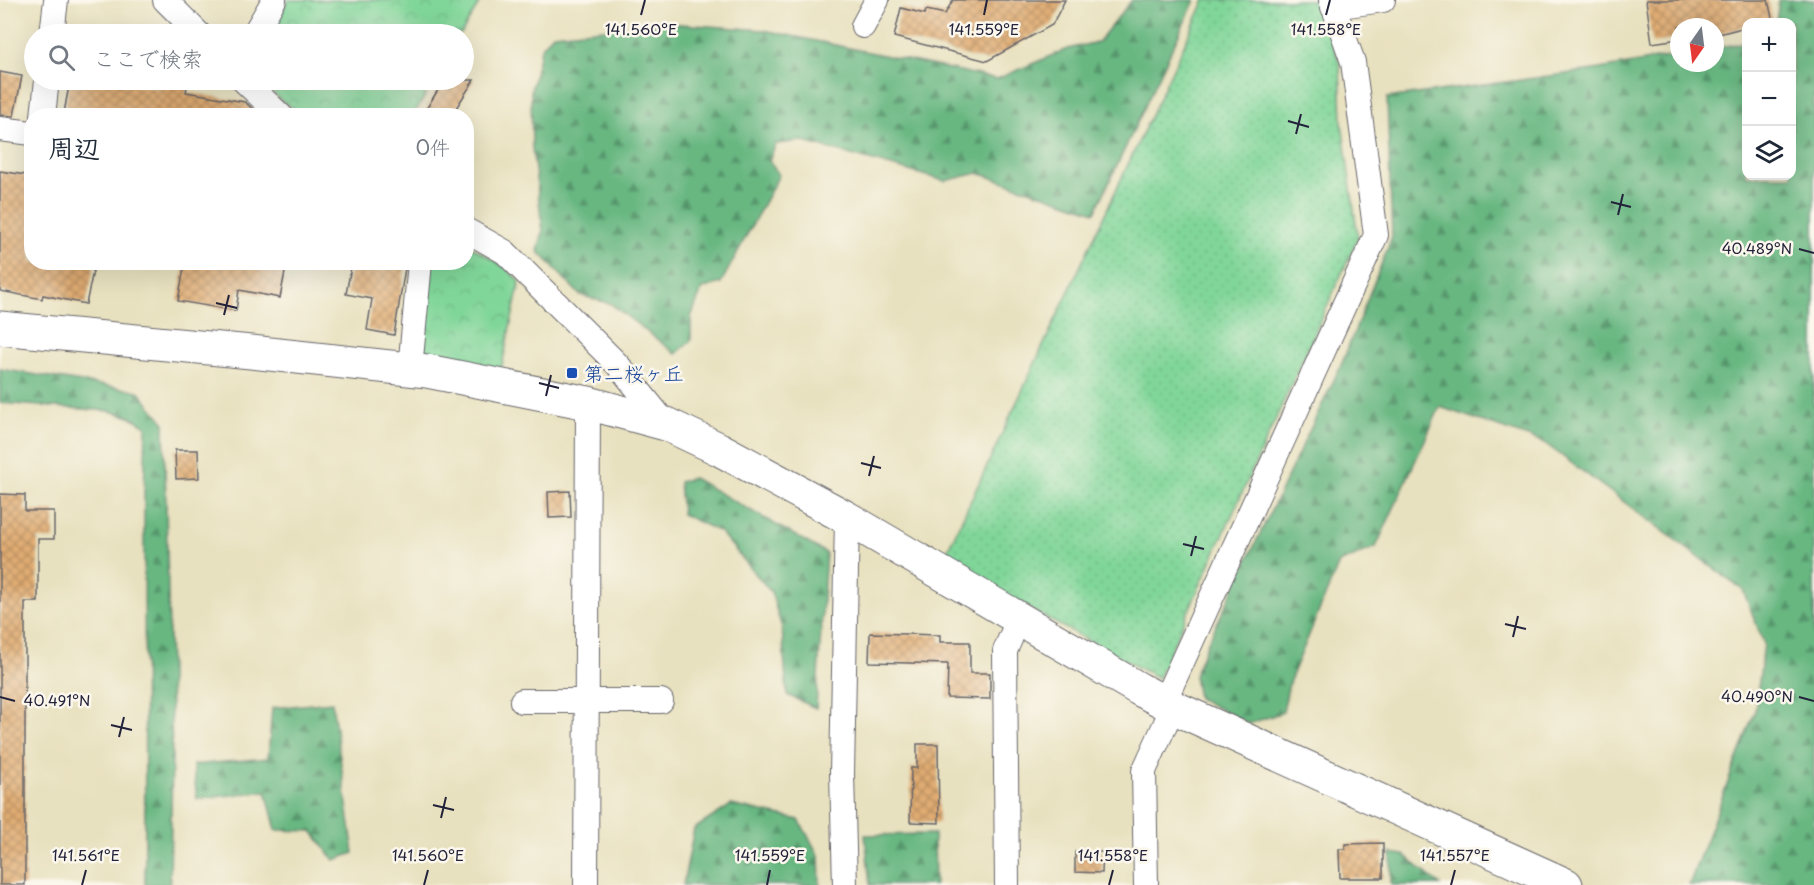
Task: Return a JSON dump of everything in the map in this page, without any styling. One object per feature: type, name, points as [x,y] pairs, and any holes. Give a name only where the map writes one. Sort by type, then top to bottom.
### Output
[{"type":"street","points":[[53,24],[56,0]]},
{"type":"street","points":[[165,0],[188,24]]},
{"type":"street","points":[[260,24],[274,0]]},
{"type":"street","points":[[863,26],[877,0]]},
{"type":"street","points":[[1146,885],[1144,771],[1169,704],[1376,235],[1353,62],[1332,4],[1383,0]]},
{"type":"street","points":[[44,108],[46,90]]},
{"type":"street","points":[[254,90],[273,108]]},
{"type":"street","points":[[0,129],[24,132]]},
{"type":"street","points":[[474,235],[505,252],[618,365],[666,424]]},
{"type":"street","points":[[410,369],[419,270]]},
{"type":"street","points":[[0,328],[410,369],[588,403],[666,424],[719,449],[848,518],[1139,690],[1566,885]]},
{"type":"street","points":[[586,885],[588,403]]},
{"type":"street","points":[[845,885],[842,774],[848,518]]},
{"type":"street","points":[[1007,885],[1005,651],[1019,618]]},
{"type":"street","points":[[522,700],[662,701]]},
{"type":"green space","points":[[288,0],[481,0],[467,24],[275,24]]},
{"type":"green space","points":[[1132,0],[1195,0],[1095,212],[978,173],[945,181],[801,141],[776,144],[769,160],[779,175],[721,283],[702,289],[691,317],[691,341],[676,354],[611,304],[580,295],[538,251],[543,231],[532,148],[531,90],[541,48],[553,34],[667,23],[764,30],[997,79],[1067,49],[1098,42]]},
{"type":"green space","points":[[1205,0],[1317,0],[1340,64],[1342,124],[1358,238],[1158,678],[942,562]]},
{"type":"green space","points":[[1779,0],[1814,0],[1814,885],[1689,885],[1755,711],[1764,644],[1743,590],[1543,442],[1440,407],[1376,547],[1339,563],[1289,683],[1283,712],[1249,724],[1198,698],[1194,676],[1207,644],[1342,363],[1392,237],[1387,98],[1594,70],[1670,57],[1670,72],[1724,72],[1724,46],[1742,43],[1742,180],[1796,180],[1796,18],[1777,18]]},
{"type":"green space","points":[[271,90],[428,90],[418,108],[293,108],[280,100]]},
{"type":"green space","points":[[474,248],[502,265],[520,281],[501,370],[432,359],[420,343],[431,270],[474,270]]},
{"type":"green space","points":[[0,369],[138,391],[164,422],[172,757],[170,885],[145,885],[144,497],[146,426],[131,417],[109,411],[0,403]]},
{"type":"green space","points":[[693,478],[826,553],[816,708],[787,695],[782,628],[771,592],[720,532],[682,514],[679,482]]},
{"type":"green space","points":[[332,702],[354,853],[334,860],[312,831],[276,830],[266,791],[197,799],[193,765],[268,758],[272,708]]},
{"type":"green space","points":[[731,805],[799,820],[819,856],[820,885],[683,885],[694,829]]},
{"type":"green space","points":[[934,834],[935,885],[870,885],[865,835]]},
{"type":"green space","points":[[1391,853],[1404,855],[1440,885],[1391,885]]},
{"type":"building","points":[[953,0],[1065,0],[1052,25],[987,61],[894,37],[901,8],[925,14],[926,10],[945,14]]},
{"type":"building","points":[[1646,0],[1768,0],[1772,18],[1742,18],[1742,28],[1724,33],[1724,18],[1670,18],[1670,40],[1652,43]]},
{"type":"building","points":[[0,72],[22,76],[14,116],[0,115]]},
{"type":"building","points":[[68,90],[186,90],[186,92],[245,102],[252,108],[65,108]]},
{"type":"building","points":[[438,90],[468,90],[456,108],[427,108]]},
{"type":"building","points":[[0,171],[24,175],[24,270],[93,270],[86,304],[43,295],[42,299],[0,291]]},
{"type":"building","points":[[184,270],[285,270],[280,298],[239,290],[236,311],[178,301]]},
{"type":"building","points":[[350,270],[405,270],[394,335],[367,330],[372,299],[346,294]]},
{"type":"building","points":[[175,450],[198,450],[199,478],[176,479]]},
{"type":"building","points":[[570,491],[571,517],[549,518],[548,492]]},
{"type":"building","points":[[0,494],[25,495],[25,511],[54,511],[54,539],[38,539],[38,602],[25,602],[25,885],[0,885]]},
{"type":"building","points":[[870,633],[940,635],[940,642],[970,642],[970,673],[990,673],[990,699],[947,698],[948,664],[869,662]]},
{"type":"building","points":[[917,744],[938,744],[939,823],[910,822],[911,768],[917,768]]},
{"type":"building","points":[[1383,843],[1383,878],[1340,878],[1339,849],[1345,849],[1345,844]]},
{"type":"building","points":[[1075,852],[1103,852],[1102,873],[1075,872]]},
{"type":"place","name":"第二桜ヶ丘","points":[[572,373]]}]
